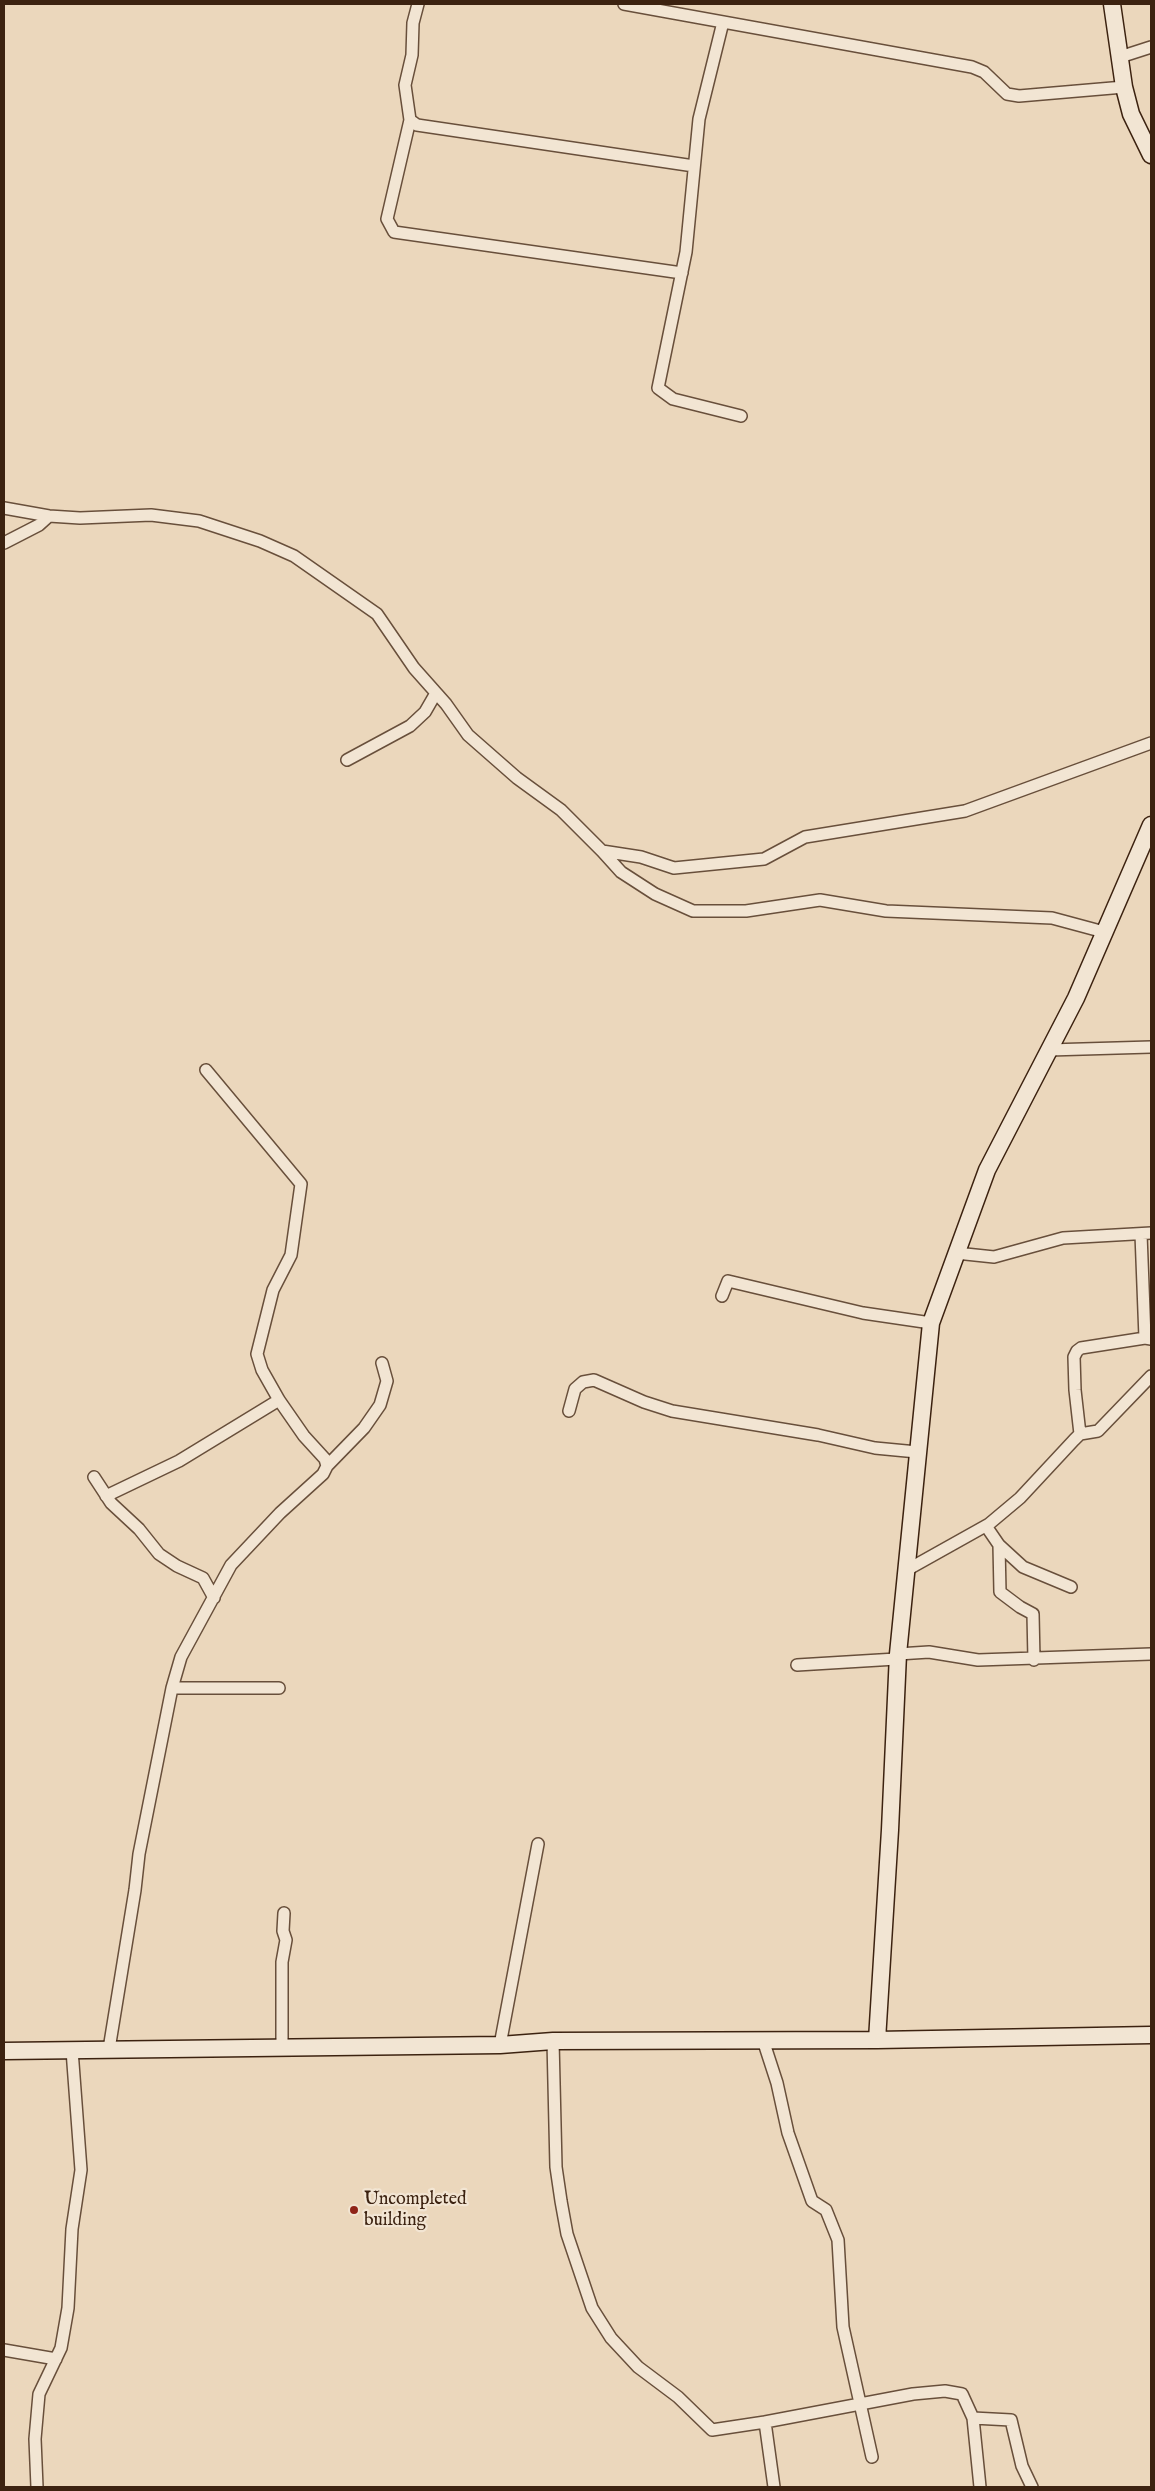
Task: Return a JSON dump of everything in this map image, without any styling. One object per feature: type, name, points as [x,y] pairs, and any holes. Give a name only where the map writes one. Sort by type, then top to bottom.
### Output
[{"type":"street","points":[[418,4],[413,23],[412,55],[405,84],[410,120],[387,218],[394,232],[682,274]]},
{"type":"street","points":[[624,4],[972,68],[984,72],[1007,94],[1019,96],[1124,87]]},
{"type":"street","points":[[692,15],[698,4]]},
{"type":"street","points":[[1112,4],[1124,87],[1131,114],[1151,155]]},
{"type":"street","points":[[723,22],[698,119],[686,252],[658,388],[674,399],[741,416]]},
{"type":"street","points":[[1120,56],[1151,47]]},
{"type":"street","points":[[410,120],[417,125],[694,166]]},
{"type":"street","points":[[4,508],[49,516],[80,518],[151,515],[199,521],[260,541],[294,556],[377,614],[414,668],[468,735],[517,778],[561,810],[621,872],[655,894],[693,911],[746,911],[820,900],[886,911],[1052,918],[1104,932]]},
{"type":"street","points":[[4,542],[39,525],[49,516]]},
{"type":"street","points":[[347,760],[410,726],[425,712],[436,693]]},
{"type":"street","points":[[602,851],[641,858],[674,868],[764,859],[805,837],[965,811],[1151,744]]},
{"type":"street","points":[[877,2040],[898,1658],[905,1571],[931,1324],[987,1170],[1076,998],[1151,824]]},
{"type":"street","points":[[1049,1050],[1151,1047]]},
{"type":"street","points":[[206,1070],[301,1184],[291,1255],[273,1290],[257,1354],[262,1370],[279,1400],[304,1436],[325,1459],[326,1466]]},
{"type":"street","points":[[956,1253],[994,1257],[1062,1238],[1146,1233],[1148,1338],[1081,1348],[1077,1352],[1074,1357],[1080,1434]]},
{"type":"street","points":[[722,1296],[728,1281],[863,1313],[931,1324]]},
{"type":"street","points":[[109,2049],[134,1900],[139,1854],[172,1688],[188,1642],[231,1565],[280,1513],[323,1474],[326,1466],[364,1428],[380,1405],[387,1381],[382,1363]]},
{"type":"street","points":[[905,1571],[986,1526],[1020,1498],[1080,1434],[1098,1431],[1151,1376]]},
{"type":"street","points":[[569,1411],[575,1389],[583,1382],[594,1380],[644,1402],[672,1411],[818,1435],[874,1448],[917,1452]]},
{"type":"street","points":[[106,1496],[180,1461],[279,1400]]},
{"type":"street","points":[[94,1477],[106,1496],[159,1554],[177,1566],[203,1578],[214,1598]]},
{"type":"street","points":[[986,1526],[999,1546],[1023,1567],[1071,1587]]},
{"type":"street","points":[[999,1546],[1000,1592],[1020,1608],[1034,1614],[1034,1660]]},
{"type":"street","points":[[798,1666],[896,1659],[929,1652],[970,1659],[1034,1660],[1151,1654]]},
{"type":"street","points":[[172,1688],[279,1688]]},
{"type":"street","points":[[500,2044],[538,1844]]},
{"type":"street","points":[[282,2047],[282,1962],[286,1940],[283,1931],[284,1913]]},
{"type":"street","points":[[4,2051],[500,2044],[554,2041],[877,2040],[1151,2034]]},
{"type":"street","points":[[763,2040],[777,2083],[788,2133],[812,2201],[826,2210],[838,2240],[841,2315],[858,2404],[872,2457]]},
{"type":"street","points":[[554,2041],[556,2167],[560,2201],[567,2234],[592,2308],[611,2338],[638,2367],[678,2397],[712,2430],[858,2404],[945,2391],[962,2394],[973,2418],[980,2487]]},
{"type":"street","points":[[37,2487],[35,2439],[39,2394],[61,2348],[68,2308],[72,2229],[81,2170],[72,2050]]},
{"type":"street","points":[[4,2350],[56,2359]]},
{"type":"street","points":[[973,2418],[1011,2420],[1022,2466],[1032,2487]]},
{"type":"street","points":[[765,2422],[774,2487]]},
{"type":"place","name":"Uncompleted building","points":[[354,2210]]}]
